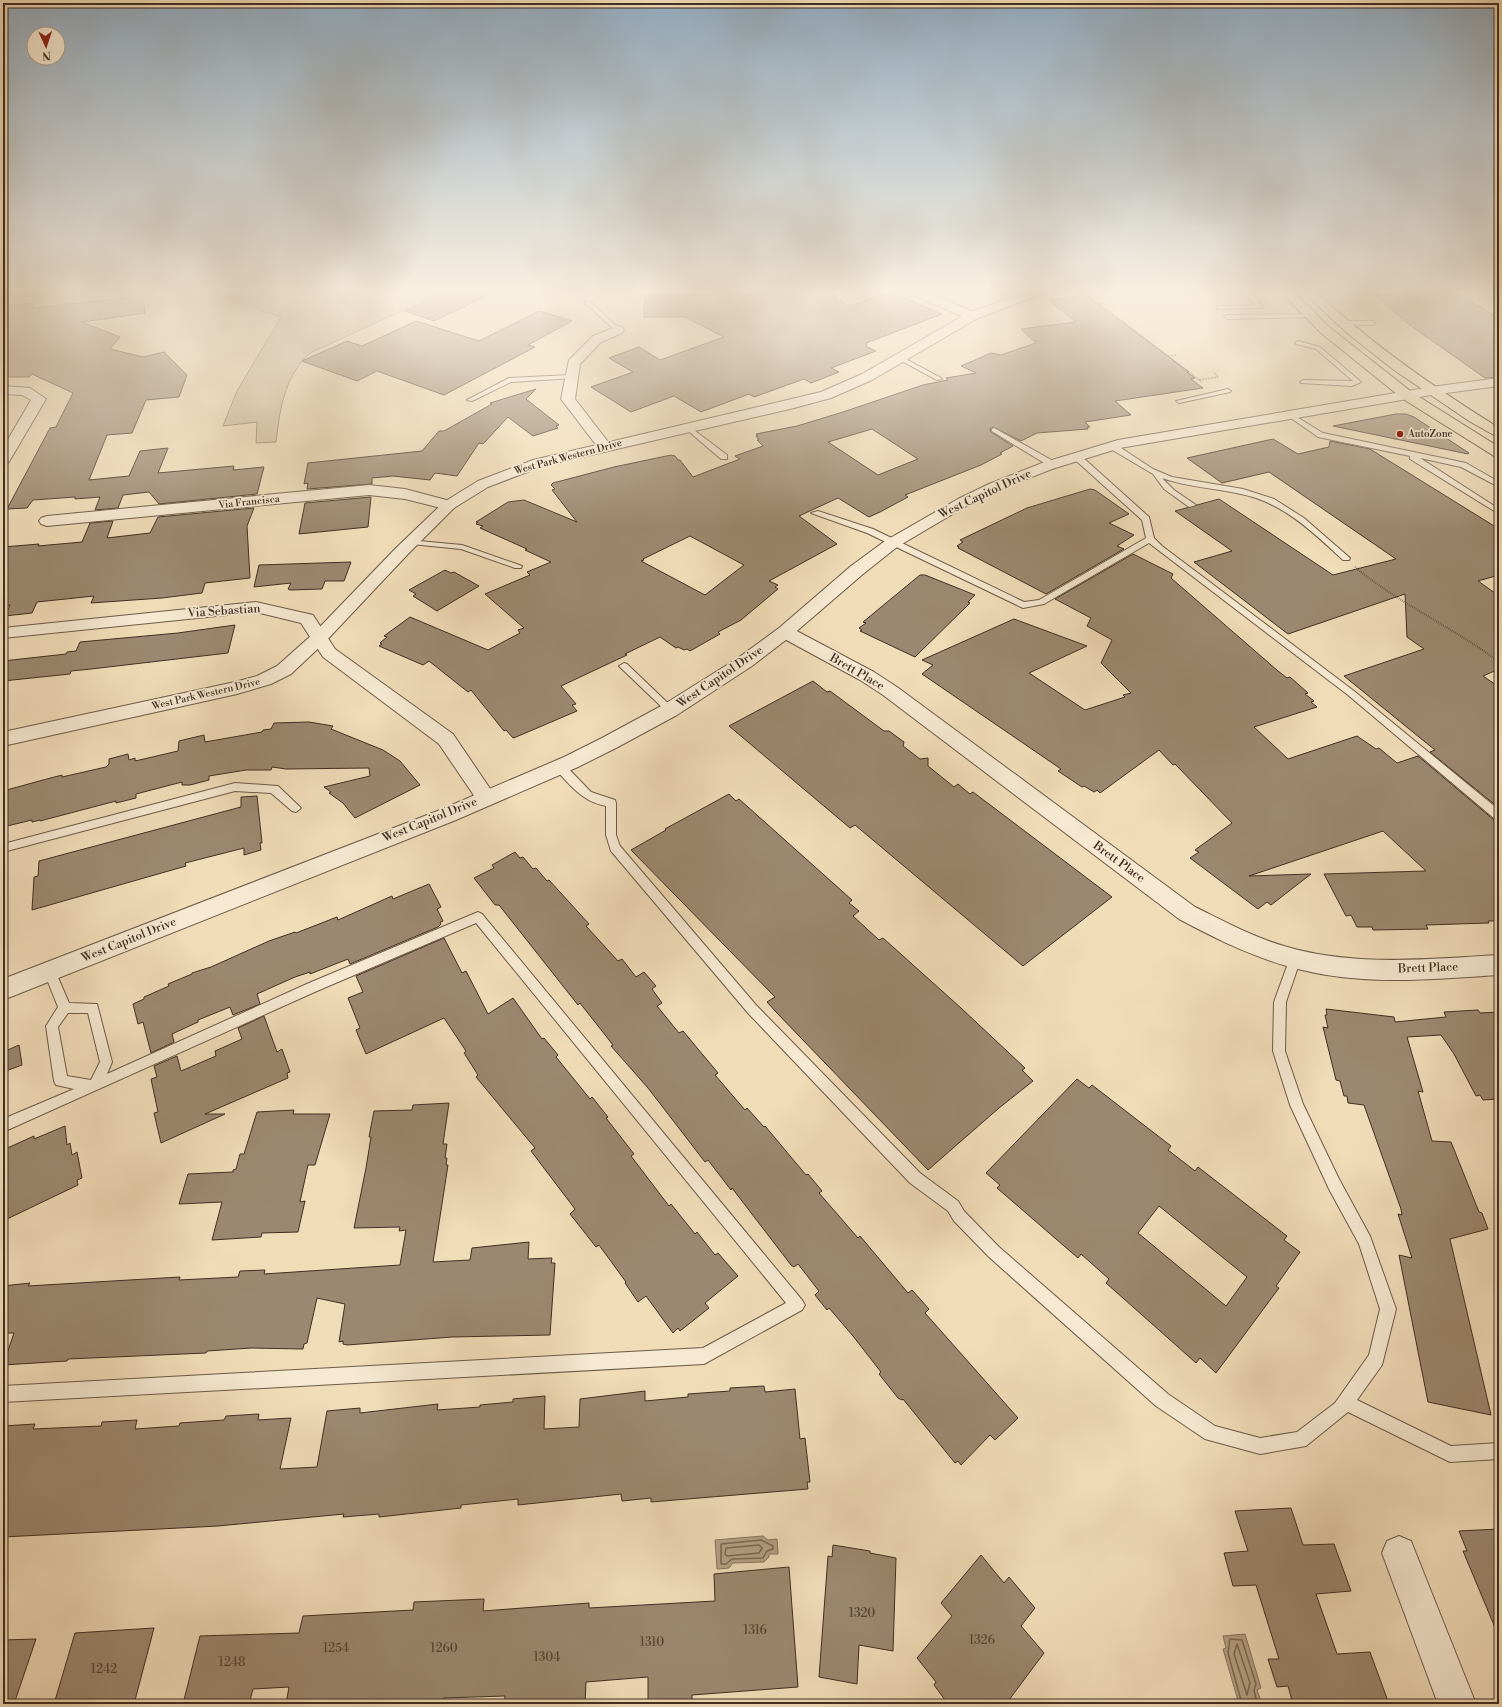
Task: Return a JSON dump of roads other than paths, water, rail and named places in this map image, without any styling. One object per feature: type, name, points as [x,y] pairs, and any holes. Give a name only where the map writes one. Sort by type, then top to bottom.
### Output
[{"type":"main road","points":[[1376,370],[1408,396],[1499,453]]},
{"type":"main road","points":[[1403,370],[1431,391],[1499,434]]},
{"type":"street","points":[[573,370],[568,399],[605,446]]},
{"type":"street","name":"West Park Western Drive","points":[[3,739],[237,688],[264,680],[284,670],[319,638],[411,542],[449,505],[483,484],[538,463],[605,446],[794,404],[826,395],[867,377],[880,370]]},
{"type":"street","name":"West Capitol Drive","points":[[3,990],[448,815],[609,744],[670,710],[745,662],[784,632],[857,570],[895,542],[963,502],[1052,464],[1112,446],[1164,435],[1431,391],[1499,382]]},
{"type":"street","points":[[3,390],[25,391],[39,399],[3,460]]},
{"type":"street","name":"Via Francisca","points":[[48,521],[369,490],[405,494],[449,505]]},
{"type":"street","name":"Via Sebastian","points":[[3,633],[256,607],[307,619],[329,653],[446,739],[486,798]]},
{"type":"street","name":"Brett Place","points":[[784,632],[867,676],[890,691],[1187,913],[1229,935],[1295,958],[1319,964],[1368,970],[1499,965]]},
{"type":"street","points":[[1398,1553],[1457,1704]]},
{"type":"lane","points":[[922,370],[939,379]]},
{"type":"lane","points":[[1303,382],[1352,384],[1358,382],[1343,370]]},
{"type":"lane","points":[[470,400],[509,380],[522,378],[571,377]]},
{"type":"lane","points":[[1178,401],[1228,391]]},
{"type":"lane","points":[[1290,415],[1321,435],[1463,465],[1499,485]]},
{"type":"lane","points":[[688,428],[724,457]]},
{"type":"lane","points":[[994,430],[1052,464]]},
{"type":"lane","points":[[1112,446],[1156,473],[1181,480],[1239,491],[1270,501],[1295,514],[1346,558]]},
{"type":"lane","points":[[1405,453],[1499,512]]},
{"type":"lane","points":[[1076,456],[1146,520],[1150,539],[1159,548],[1350,693],[1499,816]]},
{"type":"lane","points":[[1156,473],[1159,480],[1168,489],[1192,504]]},
{"type":"lane","points":[[1490,479],[1499,476]]},
{"type":"lane","points":[[814,513],[870,531],[1024,605],[1041,602],[1150,539]]},
{"type":"lane","points":[[411,542],[462,547],[518,566]]},
{"type":"lane","points":[[624,666],[670,710]]},
{"type":"lane","points":[[560,766],[585,795],[597,801],[611,803],[611,835],[615,848],[724,978],[752,1009],[915,1178],[953,1206],[959,1216],[994,1252],[1162,1400],[1211,1433],[1260,1446],[1300,1440],[1341,1408],[1376,1359],[1388,1309],[1365,1241],[1334,1184],[1297,1105],[1280,1051],[1280,1002],[1295,958]]},
{"type":"lane","points":[[3,848],[236,787],[274,789],[296,808]]},
{"type":"lane","points":[[3,1126],[313,987],[478,917],[797,1305],[704,1356],[3,1394]]},
{"type":"lane","points":[[50,972],[65,1008]]},
{"type":"lane","points":[[65,1008],[52,1026],[61,1081],[95,1086]]},
{"type":"lane","points":[[65,1008],[93,1008],[106,1062],[95,1086]]},
{"type":"lane","points":[[1345,1402],[1450,1454],[1499,1451]]},
{"type":"water","points":[[763,1536],[768,1540],[777,1539],[778,1554],[769,1554],[769,1557],[764,1562],[733,1563],[729,1568],[717,1569],[715,1540]]},
{"type":"water","points":[[1245,1634],[1261,1688],[1257,1690],[1262,1704],[1239,1704],[1223,1649],[1226,1648],[1223,1636]]},
{"type":"place","name":"AutoZone","points":[[1400,434]]}]
